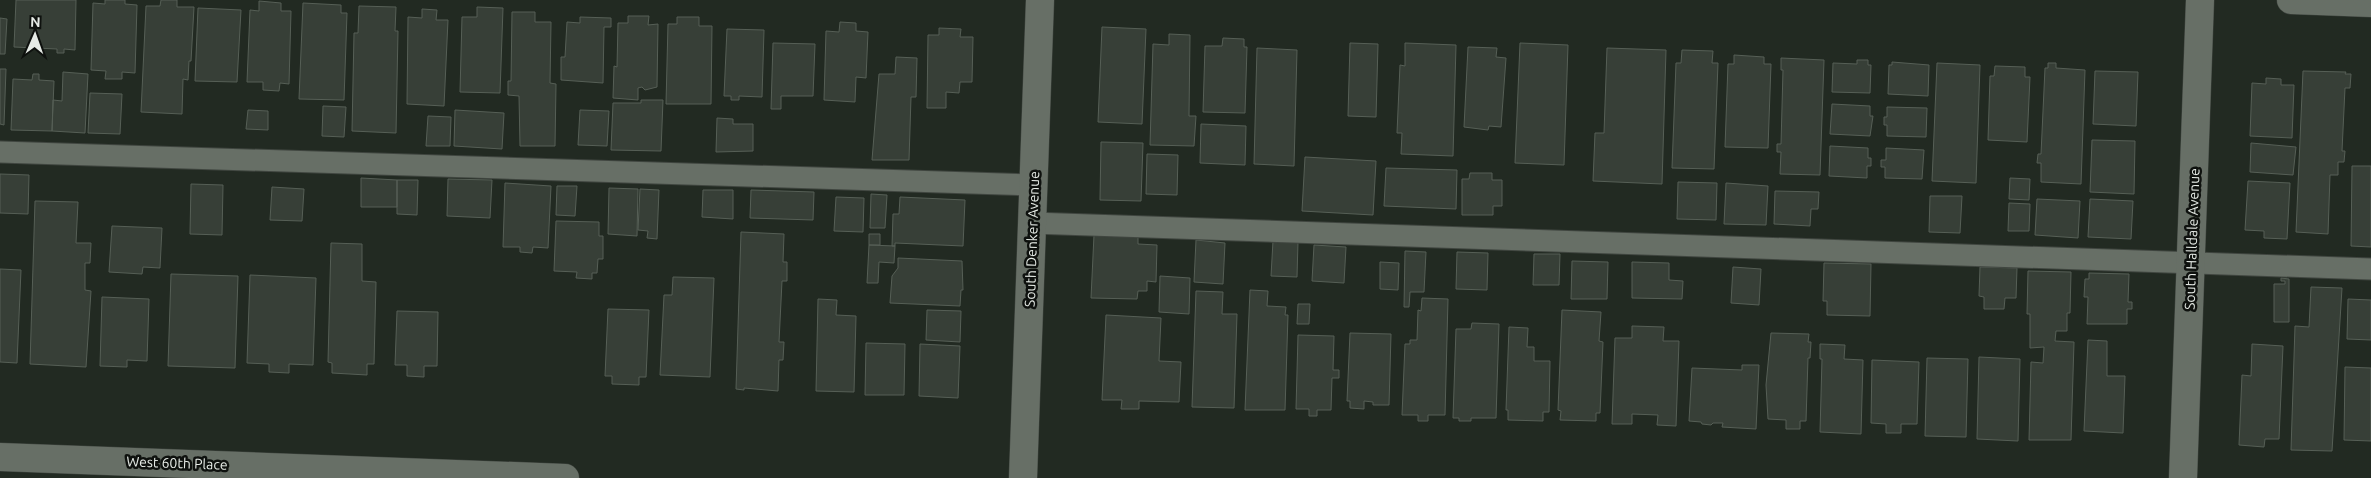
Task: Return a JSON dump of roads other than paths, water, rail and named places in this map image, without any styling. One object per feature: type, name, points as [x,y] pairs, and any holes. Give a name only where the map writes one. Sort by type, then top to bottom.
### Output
[{"type":"street","name":"South Denker Avenue","points":[[1023,478],[1040,0]]},
{"type":"street","name":"South Halldale Avenue","points":[[2184,478],[2200,0]]},
{"type":"street","points":[[2291,0],[2371,3]]},
{"type":"street","name":"West 60th Place","points":[[0,457],[565,478]]},
{"type":"lane","points":[[0,152],[1034,185]]},
{"type":"lane","points":[[1032,223],[2371,269]]}]
